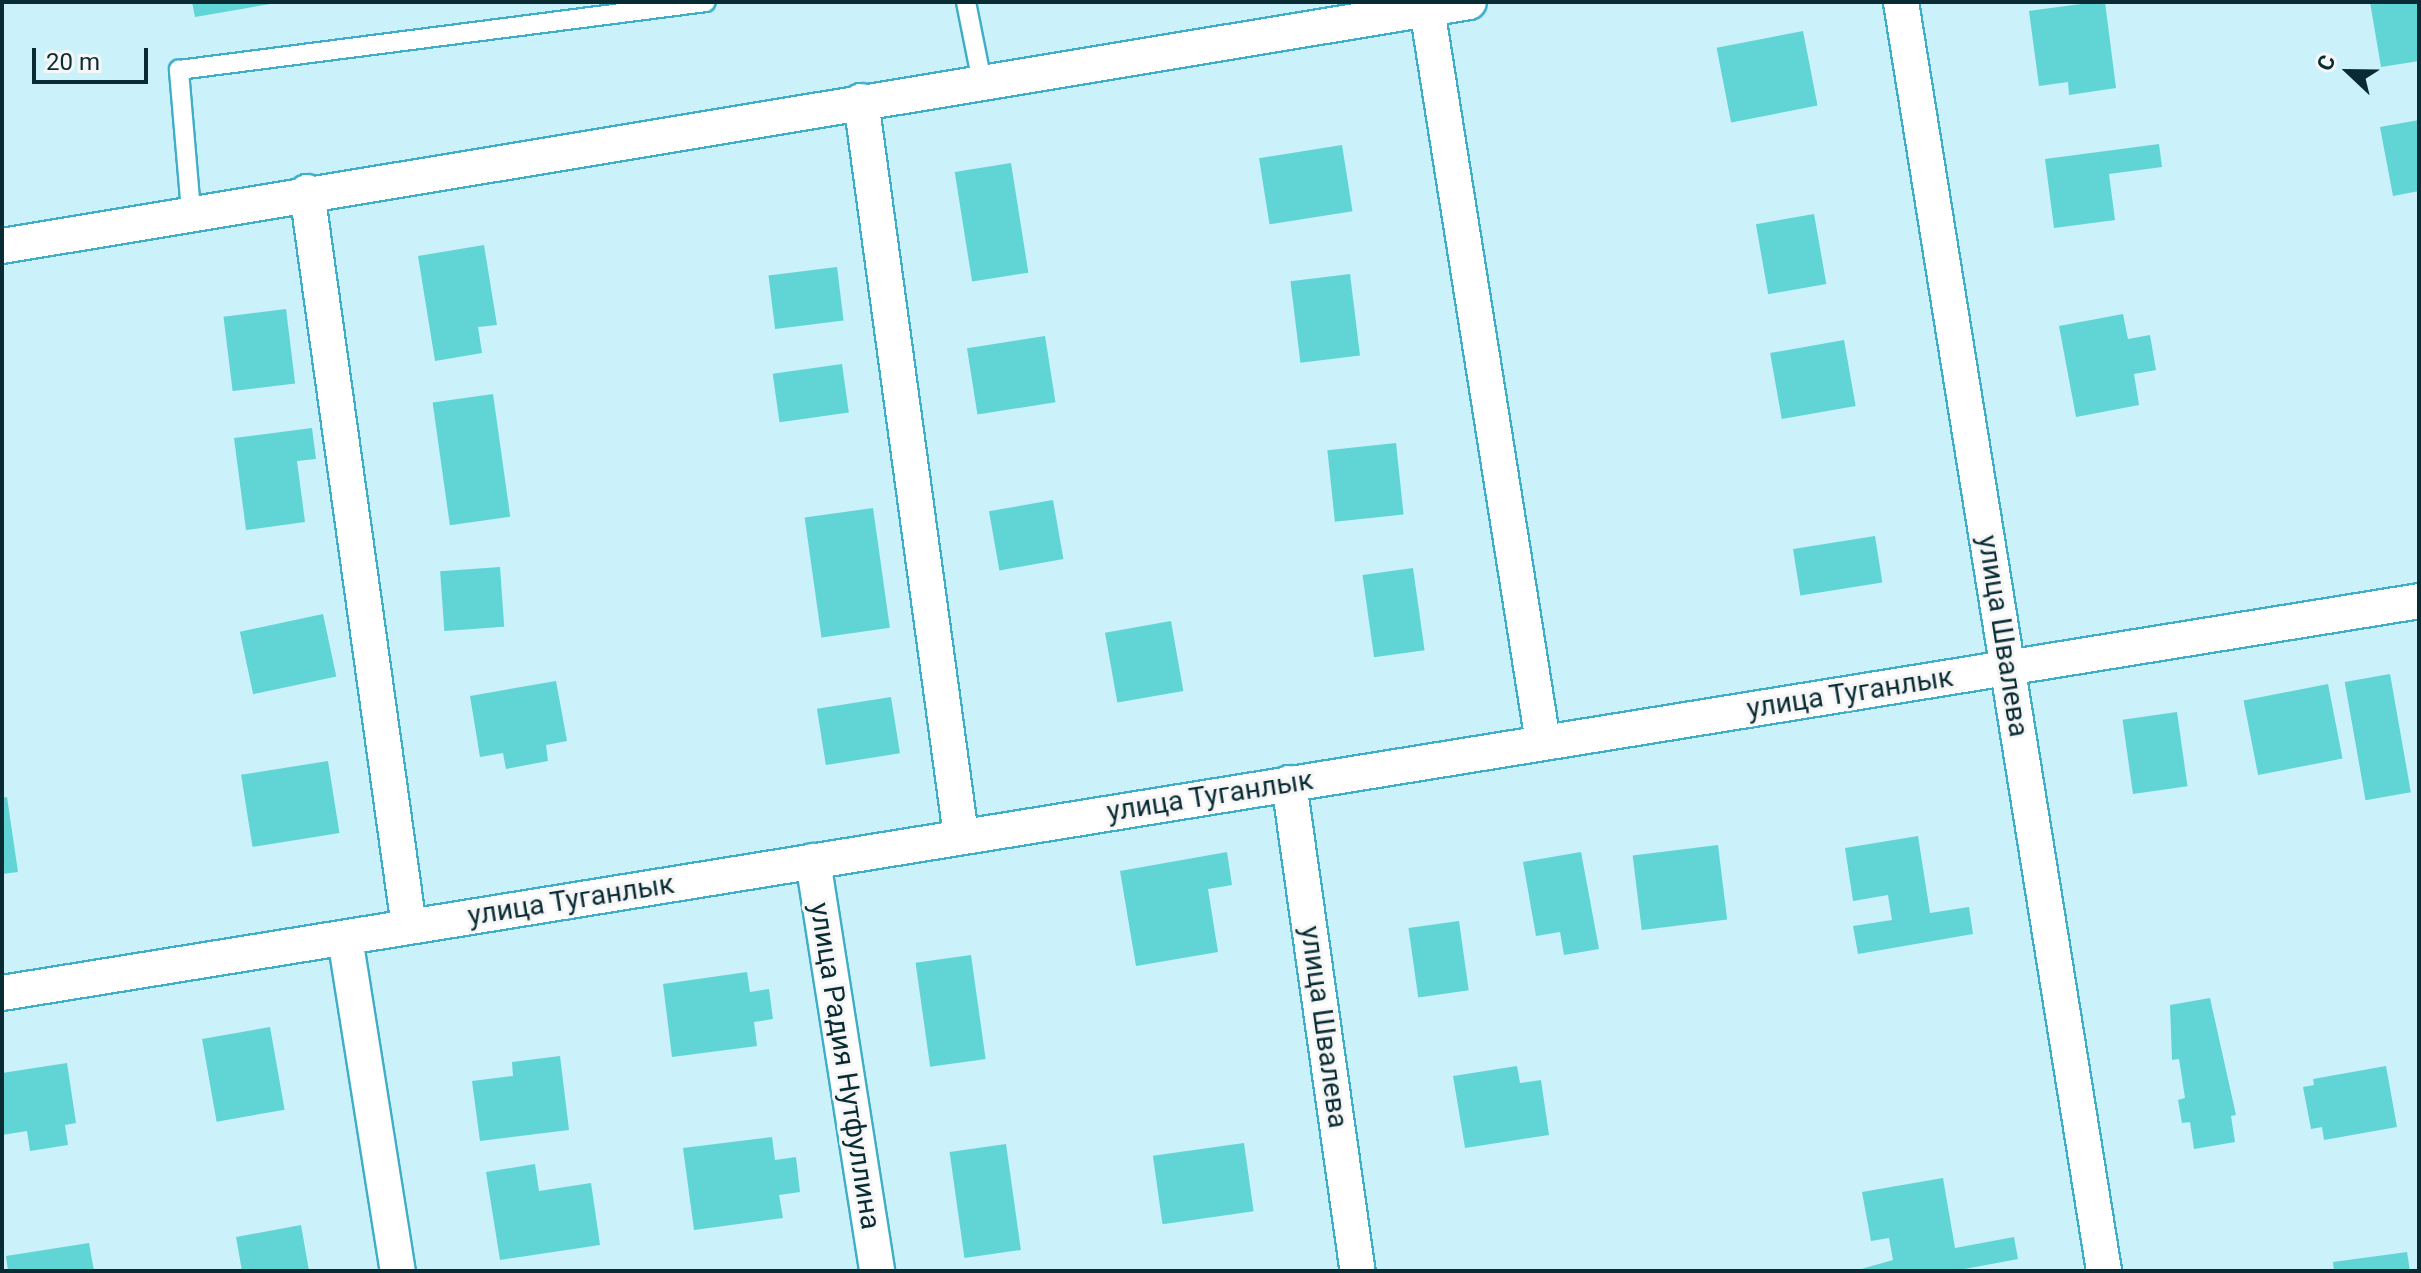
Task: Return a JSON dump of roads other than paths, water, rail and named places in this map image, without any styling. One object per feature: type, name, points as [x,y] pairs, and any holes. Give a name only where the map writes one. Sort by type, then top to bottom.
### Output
[{"type":"street","points":[[2,246],[191,211],[1469,2]]},
{"type":"street","name":"улица Швалева","points":[[1901,2],[2104,1271]]},
{"type":"street","points":[[1427,9],[1543,742]]},
{"type":"street","points":[[861,101],[961,836]]},
{"type":"street","points":[[307,192],[409,927]]},
{"type":"street","name":"улица Туганлык","points":[[2,993],[2419,601]]},
{"type":"street","name":"улица Швалева","points":[[1289,783],[1358,1271]]},
{"type":"street","name":"улица Радия Нутфуллина","points":[[813,861],[877,1271]]},
{"type":"street","points":[[345,938],[398,1271]]},
{"type":"lane","points":[[191,211],[179,70],[706,2]]},
{"type":"lane","points":[[966,2],[982,82]]}]
